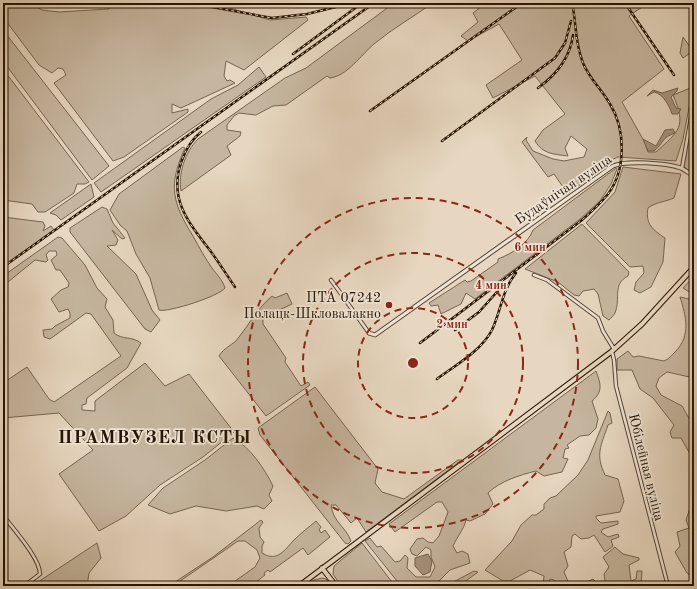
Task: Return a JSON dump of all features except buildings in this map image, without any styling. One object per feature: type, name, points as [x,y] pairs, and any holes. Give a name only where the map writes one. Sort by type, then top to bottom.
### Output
[{"type":"main road","points":[[299,586],[613,350],[642,324],[694,267]]},
{"type":"main road","points":[[322,568],[336,586]]},
{"type":"street","points":[[313,3],[328,5],[341,3]]},
{"type":"street","points":[[682,168],[694,101]]},
{"type":"street","name":"Будаўнічая вуліца","points":[[369,333],[375,335],[613,166],[629,162],[682,168],[694,176]]},
{"type":"street","points":[[534,275],[547,280],[598,318],[613,350]]},
{"type":"street","points":[[331,280],[369,333]]},
{"type":"street","name":"Юбілейная вуліца","points":[[613,350],[616,386],[668,586]]},
{"type":"street","points":[[3,515],[33,556],[40,570],[40,574],[24,586]]},
{"type":"shaded area","points":[[3,3],[31,3],[42,10],[59,12],[109,9],[109,3],[213,3],[270,20],[306,17],[308,20],[244,70],[226,61],[224,76],[227,81],[230,80],[235,83],[181,108],[172,104],[172,113],[188,109],[188,112],[124,157],[113,161],[54,83],[66,75],[63,69],[58,68],[52,73],[39,65],[3,17]]},
{"type":"shaded area","points":[[394,3],[433,3],[395,28],[369,49],[348,69],[330,78],[327,76],[286,105],[273,106],[256,115],[239,113],[234,116],[227,125],[227,130],[241,132],[240,136],[227,146],[231,155],[181,191],[180,184],[186,157],[193,144],[198,139],[285,78],[306,68]]},
{"type":"shaded area","points":[[486,3],[648,3],[629,16],[664,69],[622,102],[644,141],[648,152],[656,152],[675,133],[680,122],[673,95],[693,87],[683,139],[676,161],[618,157],[611,160],[611,163],[564,196],[561,192],[563,187],[554,174],[548,177],[522,142],[527,137],[526,140],[533,151],[553,159],[564,161],[584,157],[587,149],[571,136],[565,148],[568,156],[553,154],[545,151],[541,149],[535,141],[543,130],[565,114],[535,76],[493,98],[486,85],[522,60],[499,24],[468,41],[461,36],[478,22],[473,13]]},
{"type":"shaded area","points":[[3,30],[109,166],[92,180],[3,61]]},
{"type":"shaded area","points":[[683,37],[693,51],[683,58],[680,53]]},
{"type":"shaded area","points":[[259,67],[266,77],[101,192],[94,183],[211,99],[238,85]]},
{"type":"shaded area","points":[[3,69],[89,182],[85,184],[77,184],[74,193],[45,212],[38,212],[32,204],[3,200]]},
{"type":"shaded area","points":[[678,88],[671,97],[676,108],[681,109],[678,114],[672,114],[665,100],[657,93],[654,92],[647,96],[653,90],[662,93]]},
{"type":"shaded area","points":[[673,129],[675,133],[665,139],[654,151],[648,151],[643,139],[656,146],[665,130]]},
{"type":"shaded area","points":[[694,129],[694,174],[683,165],[690,132],[693,133]]},
{"type":"shaded area","points":[[183,147],[185,148],[176,173],[175,193],[177,203],[180,213],[204,256],[225,288],[214,295],[193,303],[172,309],[159,310],[150,278],[136,254],[127,231],[120,225],[110,210],[119,194]]},
{"type":"shaded area","points":[[623,167],[681,174],[674,198],[654,204],[648,208],[647,214],[651,226],[665,238],[663,262],[651,287],[640,293],[634,290],[636,282],[644,273],[643,266],[630,267],[586,223],[615,192]]},
{"type":"shaded area","points":[[616,168],[617,169],[611,184],[600,201],[580,219],[475,299],[466,293],[461,304],[441,314],[438,305],[431,306],[429,303],[465,280],[467,282],[471,281],[498,262],[498,259],[518,248],[527,240],[533,230]]},
{"type":"shaded area","points":[[91,184],[94,197],[61,220],[56,215],[50,213]]},
{"type":"shaded area","points":[[102,207],[107,209],[113,223],[125,238],[122,239],[112,230],[118,240],[116,245],[107,246],[136,274],[152,310],[160,320],[151,332],[145,329],[70,232],[70,228]]},
{"type":"shaded area","points":[[3,217],[43,222],[45,226],[43,231],[51,226],[54,230],[3,266]]},
{"type":"shaded area","points":[[582,224],[629,272],[628,276],[623,279],[618,287],[617,307],[615,313],[609,320],[603,316],[598,294],[594,289],[583,291],[579,296],[574,295],[558,282],[525,269]]},
{"type":"shaded area","points":[[58,237],[62,238],[85,265],[97,288],[107,299],[105,307],[113,320],[114,333],[120,337],[134,339],[141,343],[127,368],[87,398],[86,404],[82,405],[82,410],[95,411],[95,401],[145,363],[165,386],[189,374],[234,432],[203,457],[160,485],[126,516],[99,531],[59,474],[93,450],[59,413],[3,418],[3,383],[27,367],[49,399],[54,402],[121,356],[91,314],[86,313],[50,339],[44,337],[43,330],[52,329],[70,318],[68,309],[59,312],[51,299],[61,290],[68,287],[69,283],[60,270],[56,270],[51,260],[57,255],[56,251],[49,251],[46,255],[48,260],[46,262],[35,260],[3,286],[3,276]]},
{"type":"shaded area","points":[[694,276],[694,295],[683,288]]},
{"type":"shaded area","points":[[287,293],[292,304],[263,318],[263,324],[286,358],[285,362],[301,386],[308,382],[310,385],[266,416],[219,356],[237,340],[258,311],[272,296],[275,298]]},
{"type":"shaded area","points":[[680,297],[689,299],[694,303],[694,378],[667,372],[659,378],[656,386],[661,395],[682,406],[694,427],[694,456],[690,454],[681,438],[672,438],[670,432],[674,425],[653,398],[640,389],[632,370],[617,370],[617,359],[628,351],[633,357],[639,356],[664,361],[676,351],[684,338],[686,325]]},
{"type":"shaded area","points":[[596,371],[600,388],[596,398],[592,401],[598,419],[596,428],[589,435],[580,436],[567,445],[569,448],[565,449],[563,458],[568,459],[562,472],[544,476],[536,471],[523,474],[498,485],[488,493],[493,504],[485,514],[470,521],[466,520],[464,527],[453,546],[457,553],[462,551],[468,554],[470,563],[450,570],[439,581],[415,586],[401,586],[365,541],[370,538],[377,547],[381,546],[395,562],[400,561],[405,555],[408,558],[407,568],[416,577],[430,577],[435,567],[431,557],[431,550],[426,547],[417,556],[412,554],[410,549],[417,539],[423,538],[428,542],[433,543],[439,536],[448,512],[442,502],[437,502],[395,532],[389,524]]},
{"type":"shaded area","points":[[315,387],[378,469],[375,483],[382,492],[404,499],[458,460],[462,460],[366,532],[357,518],[351,523],[336,505],[331,505],[334,516],[351,541],[348,544],[345,543],[260,435],[258,428]]},
{"type":"shaded area","points":[[608,411],[610,413],[612,423],[608,425],[601,445],[600,461],[605,475],[618,479],[624,501],[620,512],[596,516],[596,518],[601,523],[618,521],[618,524],[603,529],[601,532],[608,537],[618,534],[619,537],[611,540],[613,546],[605,552],[594,535],[589,538],[581,539],[575,534],[572,536],[571,547],[564,552],[568,566],[564,572],[570,586],[556,586],[554,580],[550,579],[548,586],[543,586],[544,576],[530,570],[510,581],[503,581],[485,570],[512,541],[521,525],[532,515],[536,515],[544,509],[544,504],[550,498],[556,496],[578,475],[588,460]]},
{"type":"shaded area","points":[[233,438],[246,447],[256,459],[273,486],[269,495],[272,501],[264,509],[257,506],[226,511],[196,506],[170,514],[148,505],[163,488],[205,460]]},
{"type":"shaded area","points":[[694,496],[694,579],[687,573],[675,552],[680,546],[677,532],[689,528],[686,520]]},
{"type":"shaded area","points":[[261,520],[263,522],[259,528],[260,537],[264,542],[262,546],[262,553],[268,556],[277,556],[281,554],[297,537],[316,521],[321,527],[319,530],[321,533],[325,530],[330,537],[308,555],[303,548],[270,572],[268,570],[264,573],[265,575],[251,586],[228,586],[255,567],[260,558],[257,550],[245,541],[238,541],[173,586],[169,586],[213,557]]},
{"type":"shaded area","points":[[97,543],[101,558],[89,573],[87,586],[32,586]]},
{"type":"shaded area","points":[[362,543],[395,586],[341,586],[333,574],[334,566]]},
{"type":"shaded area","points":[[615,547],[623,554],[639,558],[639,560],[629,565],[631,581],[636,579],[637,571],[642,571],[641,586],[600,586],[605,581],[604,574],[609,567],[603,557]]},
{"type":"shaded area","points":[[428,554],[432,561],[430,572],[423,575],[415,566],[415,558]]},
{"type":"shaded area","points":[[474,571],[478,572],[459,586],[446,586]]},
{"type":"shaded area","points":[[322,578],[326,579],[333,586],[305,586],[314,580]]},
{"type":"shaded area","points":[[593,579],[600,586],[579,586]]},
{"type":"railway","points":[[190,3],[272,18],[307,14],[352,3]]},
{"type":"railway","points":[[293,54],[362,3]]},
{"type":"railway","points":[[3,267],[374,3]]},
{"type":"railway","points":[[441,6],[445,3]]},
{"type":"railway","points":[[370,111],[522,3]]},
{"type":"railway","points":[[420,343],[582,220],[605,198],[614,184],[621,162],[622,150],[619,126],[610,104],[583,63],[578,47],[572,3]]},
{"type":"railway","points":[[625,3],[674,75]]},
{"type":"railway","points":[[442,141],[555,58],[565,43],[571,21]]},
{"type":"railway","points":[[538,88],[551,78],[561,66],[569,52],[573,35]]},
{"type":"railway","points":[[201,132],[189,145],[182,160],[178,173],[177,186],[179,197],[187,218],[235,287]]},
{"type":"railway","points":[[437,379],[468,357],[487,338],[495,323],[508,286],[516,273]]},
{"type":"railway","points":[[455,330],[479,312],[505,283]]},
{"type":"place","name":"ПТА 07242 Полацк-Шкловалакно","points":[[389,305]]},
{"type":"district","name":"ПРАМВУЗЕЛ КСТЫ","points":[[155,437]]}]
